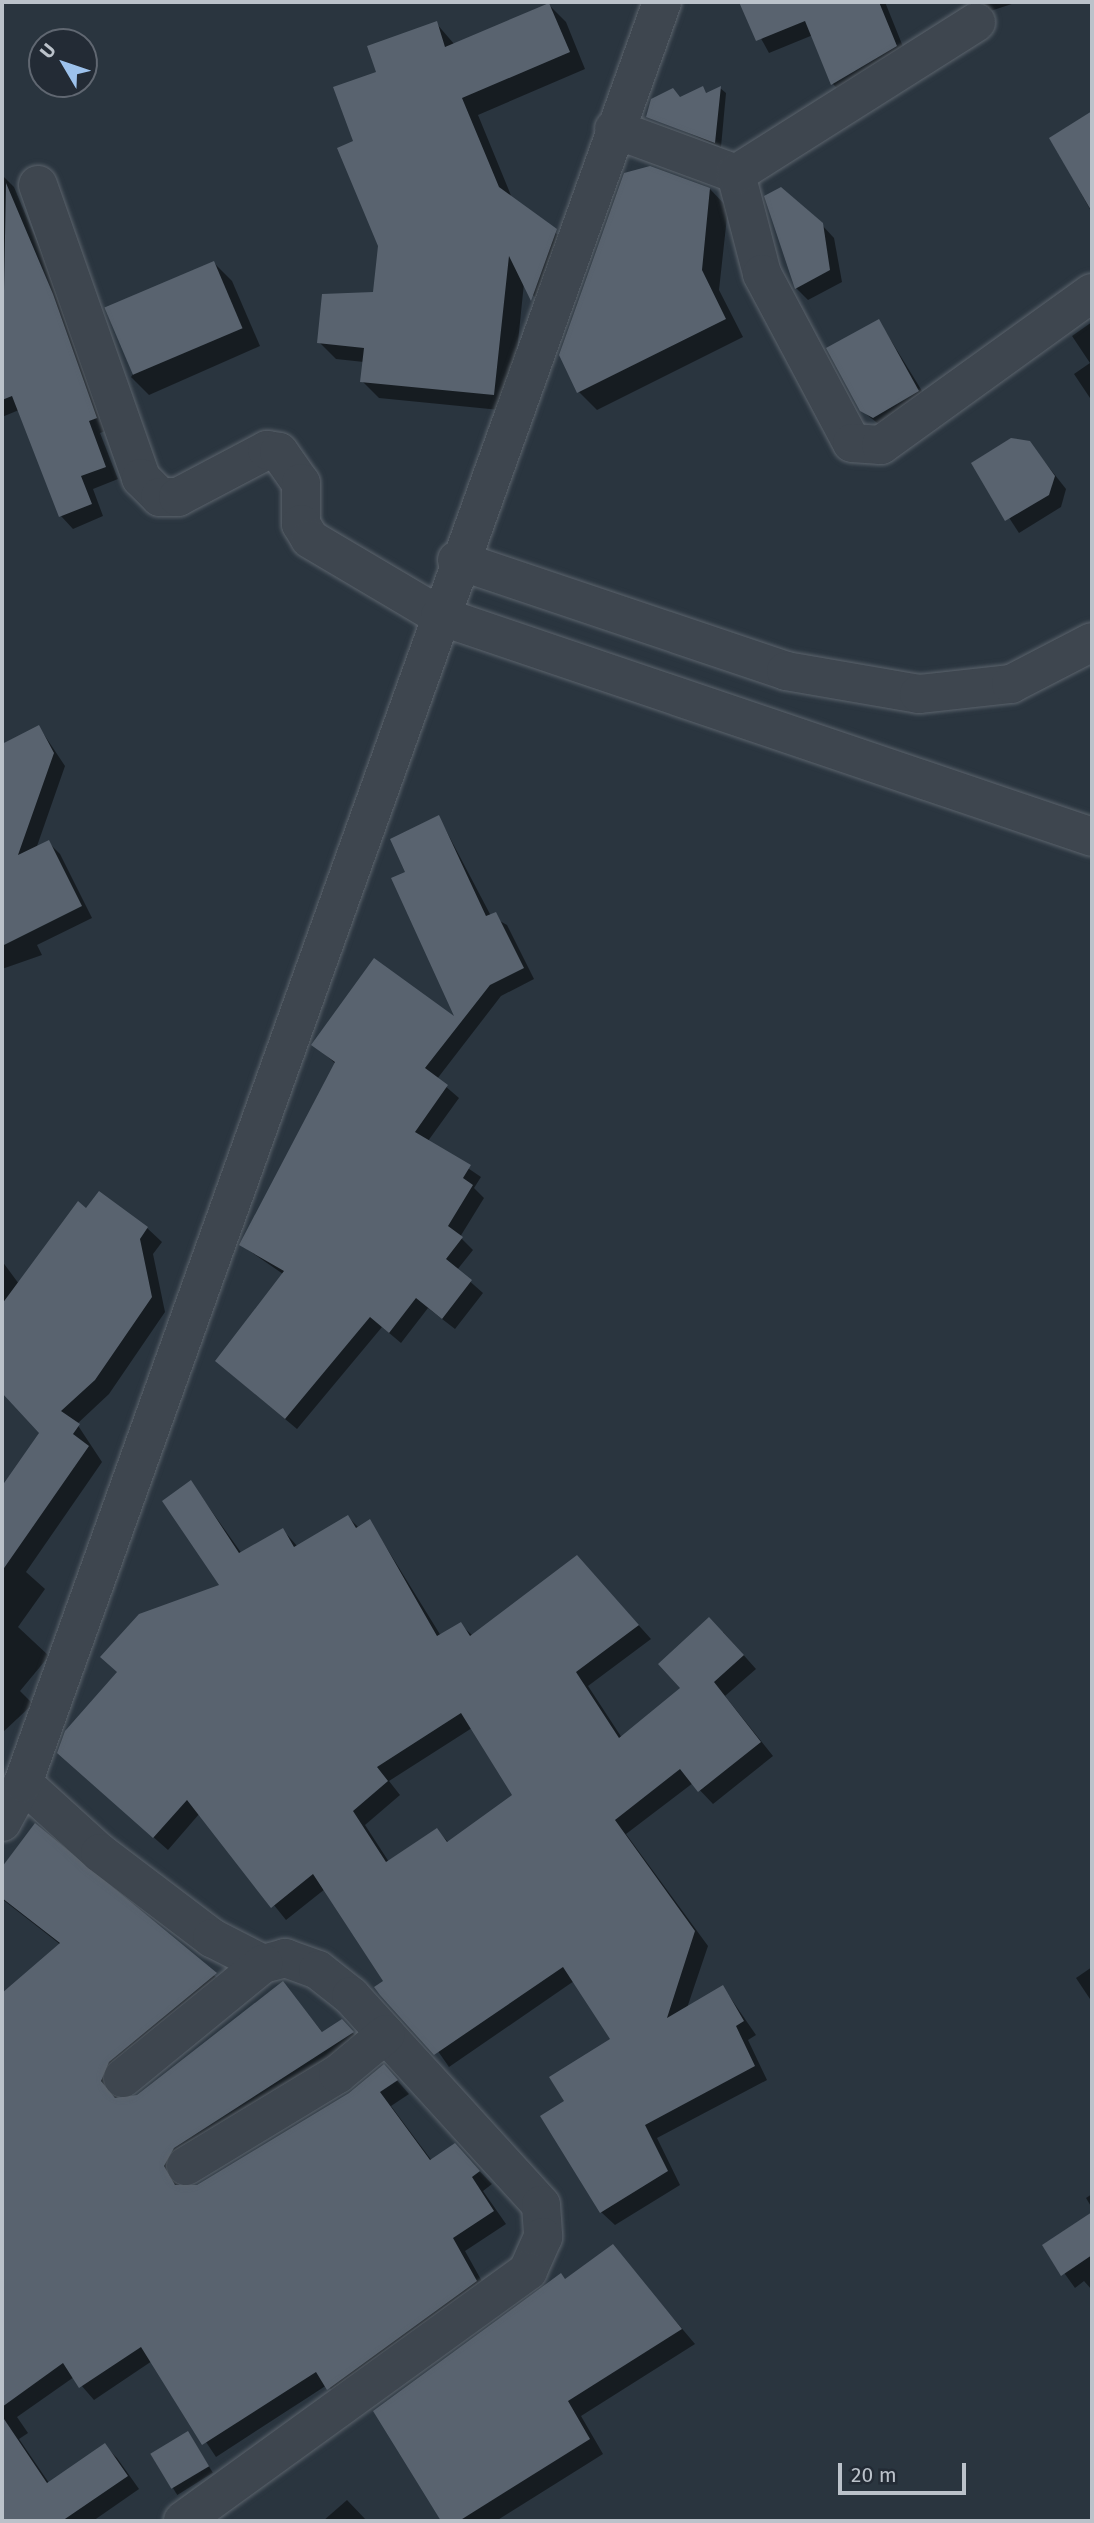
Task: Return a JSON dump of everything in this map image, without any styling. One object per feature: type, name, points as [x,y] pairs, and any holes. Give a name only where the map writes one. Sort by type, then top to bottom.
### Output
[{"type":"street","points":[[2,1822],[23,1783],[440,615],[457,560],[662,2]]},
{"type":"street","points":[[736,174],[975,22]]},
{"type":"street","points":[[614,129],[736,174]]},
{"type":"street","points":[[736,174],[779,313],[852,443],[881,445],[1092,293]]},
{"type":"street","points":[[38,185],[141,478],[160,497],[178,497],[267,450],[279,452],[302,483],[301,524],[310,539],[440,615],[1092,837]]},
{"type":"street","points":[[457,560],[786,671],[919,694],[1011,684],[1092,642]]},
{"type":"street","points":[[23,1783],[100,1853],[212,1938],[263,1964]]},
{"type":"street","points":[[123,2078],[263,1964],[285,1958],[318,1970],[386,2034],[541,2205],[543,2237],[528,2271],[183,2521]]},
{"type":"street","points":[[186,2166],[338,2074],[386,2034]]},
{"type":"building","points":[[739,2],[879,2],[897,46],[831,85],[805,21],[756,41]]},
{"type":"building","points":[[549,3],[570,52],[462,98],[499,187],[557,229],[531,301],[509,256],[494,395],[360,382],[364,348],[317,343],[322,294],[373,292],[378,246],[337,148],[353,141],[333,87],[376,72],[367,46],[437,21],[445,47]]},
{"type":"building","points":[[703,86],[706,93],[721,86],[715,143],[646,117],[651,99],[673,88],[680,97]]},
{"type":"building","points":[[1092,111],[1092,212],[1049,138]]},
{"type":"building","points":[[650,166],[710,188],[702,270],[726,319],[577,393],[559,355],[624,173]]},
{"type":"building","points":[[6,183],[53,294],[97,418],[89,421],[106,467],[81,476],[92,504],[59,517],[12,396],[2,400]]},
{"type":"building","points":[[781,187],[823,223],[830,270],[795,289],[764,196]]},
{"type":"building","points":[[214,261],[243,328],[133,375],[104,307]]},
{"type":"building","points":[[879,319],[919,391],[873,418],[860,411],[826,348]]},
{"type":"building","points":[[1011,438],[1030,441],[1055,476],[1049,495],[1005,521],[971,463]]},
{"type":"building","points":[[39,725],[54,753],[18,855],[49,840],[82,906],[2,946],[2,744]]},
{"type":"building","points":[[439,815],[486,916],[496,912],[524,968],[490,985],[425,1068],[448,1085],[415,1132],[471,1165],[463,1178],[473,1185],[448,1226],[463,1237],[446,1259],[472,1280],[442,1319],[416,1298],[389,1333],[370,1317],[285,1419],[215,1361],[284,1271],[239,1245],[335,1062],[311,1045],[374,958],[454,1016],[391,878],[405,872],[390,839]]},
{"type":"building","points":[[99,1191],[148,1227],[140,1239],[152,1297],[95,1380],[61,1411],[80,1424],[73,1434],[89,1446],[2,1571],[2,1486],[39,1433],[2,1393],[2,1304],[78,1201],[86,1208]]},
{"type":"building","points":[[191,1480],[239,1553],[283,1528],[294,1547],[348,1515],[356,1528],[370,1519],[437,1636],[461,1622],[470,1636],[577,1555],[639,1625],[576,1672],[619,1738],[680,1688],[658,1664],[709,1617],[744,1655],[714,1682],[761,1742],[698,1792],[680,1769],[615,1820],[695,1931],[667,2018],[723,1985],[744,2021],[736,2026],[755,2066],[645,2125],[668,2171],[600,2213],[540,2116],[564,2101],[549,2077],[610,2039],[563,1967],[434,2055],[374,1987],[383,1981],[313,1874],[271,1908],[187,1800],[153,1838],[57,1753],[65,1731],[117,1672],[100,1657],[139,1614],[219,1585],[162,1501]],"holes":[[[461,1713],[512,1795],[447,1842],[437,1828],[386,1862],[353,1811],[388,1781],[377,1767]]]},
{"type":"building","points":[[35,1823],[217,1973],[109,2062],[101,2081],[115,2098],[137,2095],[283,1981],[322,2032],[342,2019],[354,2032],[174,2148],[164,2166],[175,2185],[197,2185],[349,2093],[384,2064],[398,2080],[380,2092],[430,2160],[455,2143],[480,2171],[472,2177],[494,2211],[453,2238],[477,2281],[327,2390],[316,2372],[202,2445],[141,2347],[79,2388],[63,2363],[2,2407],[2,1993],[60,1943],[2,1898],[2,1867]]},
{"type":"building","points":[[1092,2212],[1092,2255],[1061,2276],[1042,2245]]},
{"type":"building","points":[[613,2244],[682,2329],[568,2401],[590,2439],[459,2521],[441,2521],[373,2411],[561,2273],[565,2279]]},
{"type":"building","points":[[2,2416],[47,2483],[105,2443],[128,2476],[62,2521],[2,2521]]},
{"type":"building","points":[[188,2431],[209,2466],[171,2489],[150,2454]]}]
